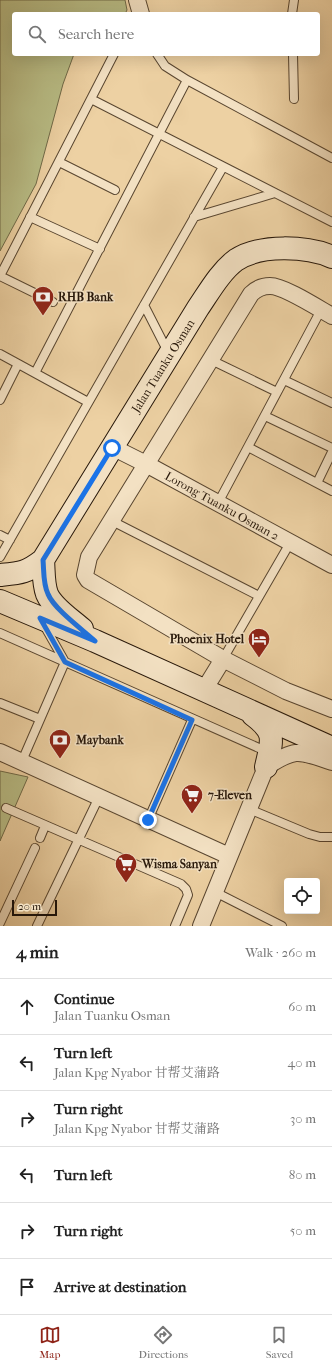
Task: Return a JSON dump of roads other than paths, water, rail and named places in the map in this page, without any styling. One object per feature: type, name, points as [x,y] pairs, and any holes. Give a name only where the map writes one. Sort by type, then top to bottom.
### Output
[{"type":"street","points":[[137,0],[140,12]]},
{"type":"street","name":"Jalan Tuanku Osman","points":[[43,560],[212,287],[223,273],[237,260],[272,249],[300,249],[332,257]]},
{"type":"street","points":[[327,313],[288,292],[271,286],[256,289],[247,298],[211,360],[89,557],[85,568],[85,575],[88,580],[223,659],[286,691],[332,709]]},
{"type":"street","name":"Lorong Tuanku Osman 2","points":[[112,448],[146,464],[332,565]]},
{"type":"street","points":[[0,575],[19,574],[32,568],[43,560]]},
{"type":"street","points":[[43,560],[44,580],[48,596],[56,606],[95,641]]},
{"type":"street","points":[[0,601],[95,641],[332,748]]},
{"type":"street","points":[[204,690],[223,659]]},
{"type":"street","points":[[201,926],[267,760],[271,737],[269,730],[264,723],[242,707]]},
{"type":"street","points":[[0,752],[229,856]]},
{"type":"street","points":[[267,760],[301,752],[332,762]]},
{"type":"lane","points":[[292,12],[294,0]]},
{"type":"lane","points":[[53,302],[0,276],[113,56]]},
{"type":"lane","points":[[158,56],[165,66],[187,80],[332,158]]},
{"type":"lane","points":[[292,56],[294,99]]},
{"type":"lane","points":[[35,373],[187,80]]},
{"type":"lane","points":[[91,99],[332,222]]},
{"type":"lane","points":[[59,162],[115,190]]},
{"type":"lane","points":[[0,557],[223,167]]},
{"type":"lane","points":[[194,217],[275,193]]},
{"type":"lane","points":[[30,217],[100,249]]},
{"type":"lane","points":[[144,305],[170,355]]},
{"type":"lane","points":[[218,503],[277,392],[327,313]]},
{"type":"lane","points":[[0,354],[88,402]]},
{"type":"lane","points":[[211,360],[277,392]]},
{"type":"lane","points":[[0,400],[18,364]]},
{"type":"lane","points":[[284,380],[332,403]]},
{"type":"lane","points":[[265,416],[332,448]]},
{"type":"lane","points":[[248,447],[332,491]]},
{"type":"lane","points":[[317,483],[332,452]]},
{"type":"lane","points":[[112,521],[259,596]]},
{"type":"lane","points":[[0,535],[10,540]]},
{"type":"lane","points":[[223,659],[290,542]]},
{"type":"lane","points":[[40,618],[65,662]]},
{"type":"lane","points":[[0,633],[192,720],[267,760]]},
{"type":"lane","points":[[22,761],[65,662]]},
{"type":"lane","points":[[0,703],[40,719]]},
{"type":"lane","points":[[148,820],[192,720]]},
{"type":"lane","points":[[37,926],[99,797]]},
{"type":"lane","points":[[6,808],[181,884],[186,889],[188,895],[175,926]]},
{"type":"lane","points":[[248,809],[309,834],[320,837],[332,837]]},
{"type":"lane","points":[[40,838],[46,826]]},
{"type":"lane","points":[[0,923],[35,848]]},
{"type":"lane","points":[[215,892],[282,926]]},
{"type":"place","name":"RHB Bank","points":[[43,316]]},
{"type":"place","name":"Phoenix Hotel","points":[[259,658]]},
{"type":"place","name":"Maybank","points":[[60,760]]},
{"type":"place","name":"7-Eleven","points":[[192,814]]},
{"type":"place","name":"Wisma Sanyan","points":[[126,884]]}]
